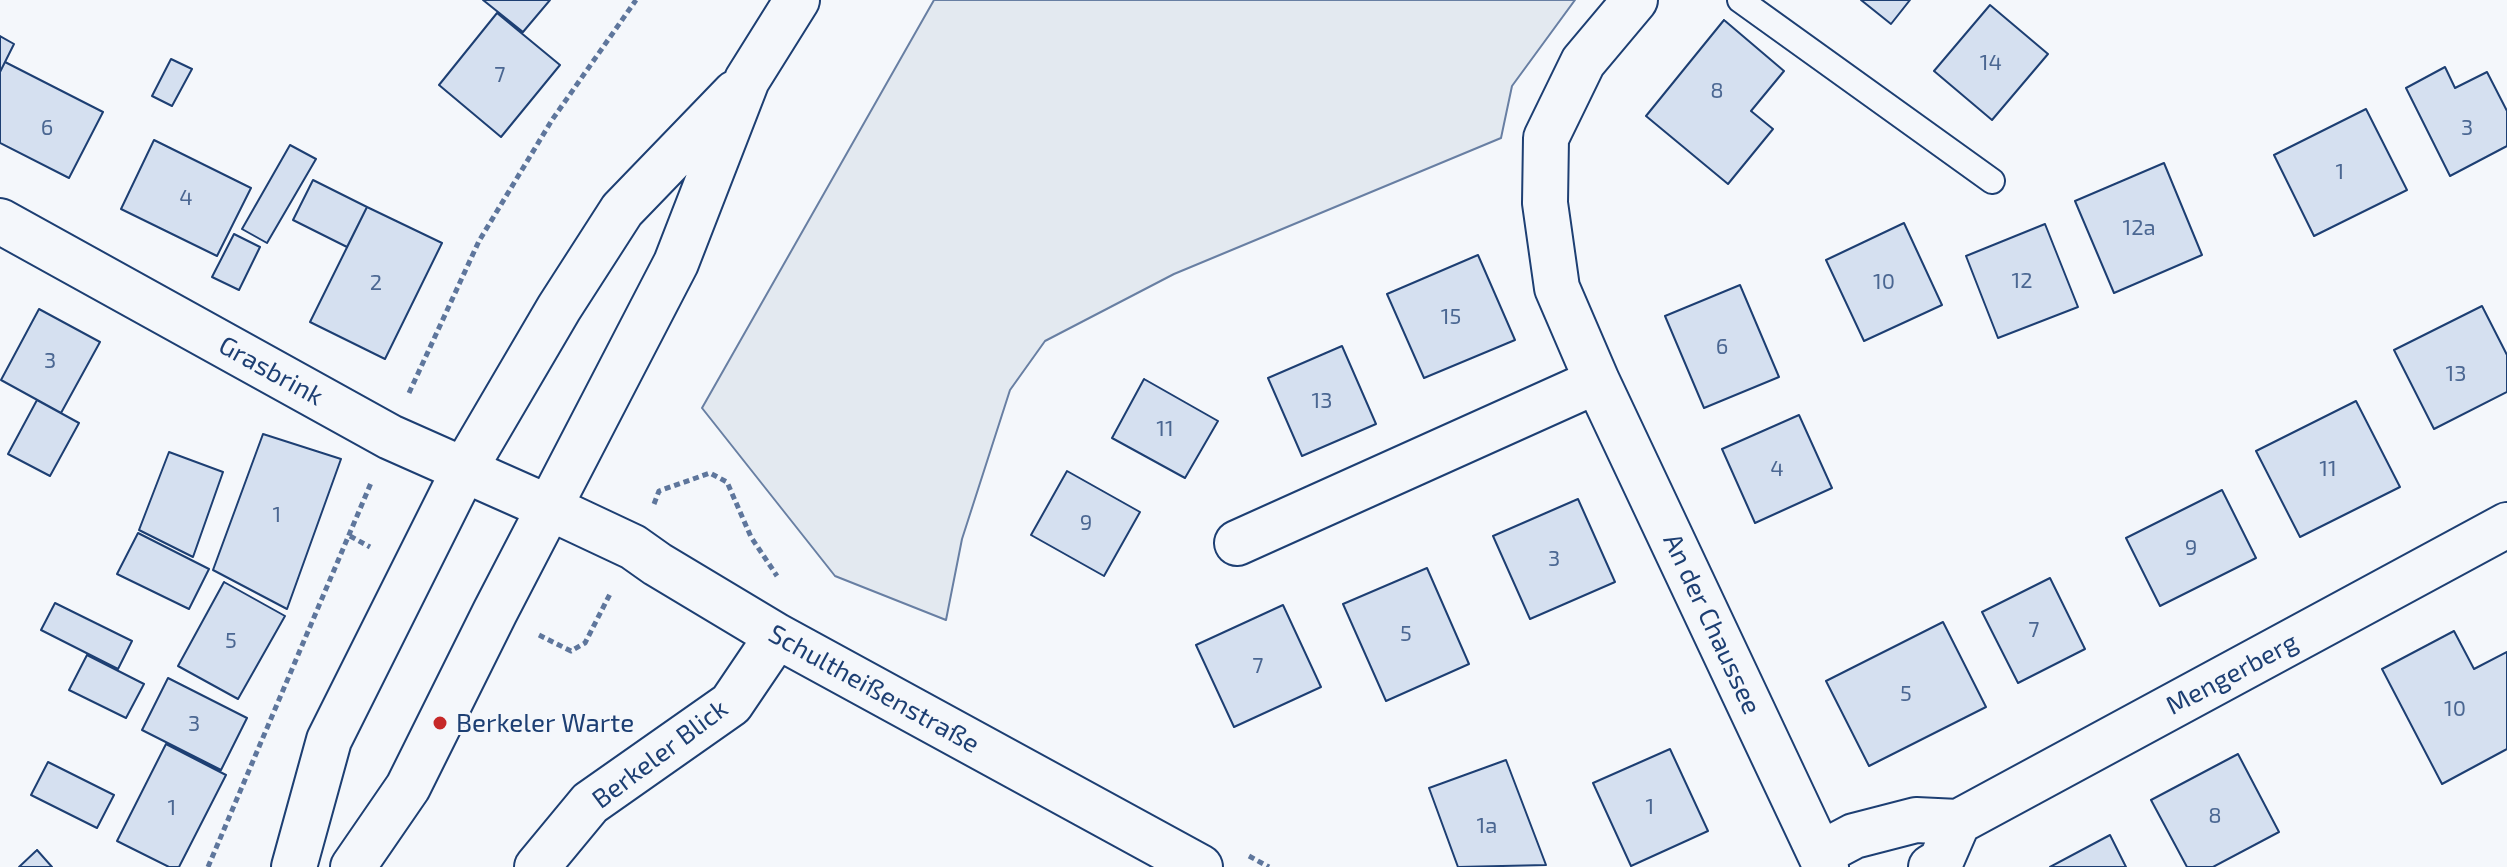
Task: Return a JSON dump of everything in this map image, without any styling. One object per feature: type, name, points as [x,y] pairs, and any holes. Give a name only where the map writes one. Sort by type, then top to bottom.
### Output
[{"type":"street","points":[[353,867],[408,787],[676,263],[747,80],[797,0]]},
{"type":"street","name":"An der Chaussee","points":[[1635,0],[1583,62],[1546,138],[1545,203],[1557,288],[1597,381],[1823,860]]},
{"type":"street","points":[[294,867],[329,740],[464,470],[559,308],[622,210],[747,80]]},
{"type":"street","name":"Grasbrink","points":[[0,221],[390,437],[550,508]]},
{"type":"street","points":[[1237,543],[1597,381]]},
{"type":"street","name":"Schultheißenstraße","points":[[550,508],[633,547],[777,636],[1200,867]]},
{"type":"street","name":"Mengerberg","points":[[1958,822],[2507,525]]},
{"type":"street","name":"Berkeler Blick","points":[[537,867],[590,803],[731,704],[777,636]]},
{"type":"street","points":[[1823,860],[1854,836],[1916,820],[1958,822],[1941,861],[1931,867]]},
{"type":"lane","points":[[1740,0],[1992,181]]},
{"type":"shaded area","points":[[934,0],[1575,0],[1512,86],[1501,138],[1174,274],[1045,341],[1010,390],[962,539],[946,620],[835,576],[702,408]]},
{"type":"building","points":[[483,0],[550,0],[523,32]]},
{"type":"building","points":[[1861,0],[1910,0],[1891,24]]},
{"type":"building","points":[[1990,5],[2048,54],[1992,120],[1934,71]]},
{"type":"building","points":[[497,13],[560,65],[501,137],[439,85]]},
{"type":"building","points":[[1724,20],[1784,71],[1751,111],[1773,129],[1728,184],[1646,116]]},
{"type":"building","points":[[0,36],[14,44],[0,72]]},
{"type":"building","points":[[171,59],[192,69],[172,106],[152,96]]},
{"type":"building","points":[[5,62],[103,112],[69,178],[0,143],[0,72]]},
{"type":"building","points":[[2445,67],[2455,88],[2487,72],[2507,111],[2507,146],[2450,176],[2406,88]]},
{"type":"building","points":[[2366,109],[2407,190],[2314,236],[2274,155]]},
{"type":"building","points":[[154,140],[251,188],[217,256],[121,209]]},
{"type":"building","points":[[290,145],[316,159],[267,243],[242,229]]},
{"type":"building","points":[[2164,163],[2202,255],[2114,293],[2075,201]]},
{"type":"building","points":[[313,180],[367,207],[347,247],[293,220]]},
{"type":"building","points":[[367,207],[442,243],[385,359],[310,322]]},
{"type":"building","points":[[1904,223],[1942,305],[1864,341],[1826,260]]},
{"type":"building","points":[[2045,224],[2078,307],[1998,338],[1966,256]]},
{"type":"building","points":[[234,234],[260,247],[239,290],[212,277]]},
{"type":"building","points":[[1478,255],[1515,340],[1424,378],[1387,294]]},
{"type":"building","points":[[1740,285],[1779,377],[1704,408],[1665,316]]},
{"type":"building","points":[[2482,306],[2507,355],[2507,392],[2434,429],[2394,350]]},
{"type":"building","points":[[39,309],[100,342],[61,413],[1,380]]},
{"type":"building","points":[[1342,346],[1376,424],[1302,456],[1268,378]]},
{"type":"building","points":[[1144,379],[1218,421],[1185,478],[1112,438]]},
{"type":"building","points":[[37,400],[79,423],[50,476],[8,454]]},
{"type":"building","points":[[2356,401],[2400,487],[2300,537],[2256,451]]},
{"type":"building","points":[[1799,415],[1832,488],[1755,523],[1722,449]]},
{"type":"building","points":[[263,434],[341,459],[287,609],[213,570]]},
{"type":"building","points":[[169,452],[223,472],[193,557],[139,530]]},
{"type":"building","points":[[1067,471],[1140,512],[1104,576],[1031,535]]},
{"type":"building","points":[[2222,490],[2256,558],[2160,606],[2126,538]]},
{"type":"building","points":[[1578,499],[1615,582],[1530,619],[1493,536]]},
{"type":"building","points":[[138,533],[209,569],[189,609],[117,574]]},
{"type":"building","points":[[1427,568],[1469,664],[1386,701],[1343,604]]},
{"type":"building","points":[[2050,578],[2085,649],[2018,683],[1982,612]]},
{"type":"building","points":[[224,582],[285,616],[238,699],[178,666]]},
{"type":"building","points":[[55,603],[132,641],[118,669],[41,630]]},
{"type":"building","points":[[1283,605],[1321,687],[1234,727],[1196,645]]},
{"type":"building","points":[[1943,622],[1986,707],[1869,766],[1826,681]]},
{"type":"building","points":[[2454,631],[2474,669],[2507,652],[2507,749],[2442,784],[2382,669]]},
{"type":"building","points":[[87,655],[144,684],[126,718],[69,690]]},
{"type":"building","points":[[168,678],[247,718],[221,770],[142,730]]},
{"type":"building","points":[[166,744],[226,775],[179,867],[169,867],[117,841]]},
{"type":"building","points":[[1670,749],[1708,831],[1631,866],[1593,783]]},
{"type":"building","points":[[2238,754],[2279,832],[2213,867],[2187,867],[2151,800]]},
{"type":"building","points":[[1506,760],[1546,865],[1458,867],[1429,788]]},
{"type":"building","points":[[48,762],[114,795],[97,828],[31,795]]},
{"type":"building","points":[[2110,835],[2126,867],[2050,867]]},
{"type":"building","points":[[37,850],[52,867],[19,867]]},
{"type":"place","name":"Berkeler Warte","points":[[440,723]]}]
